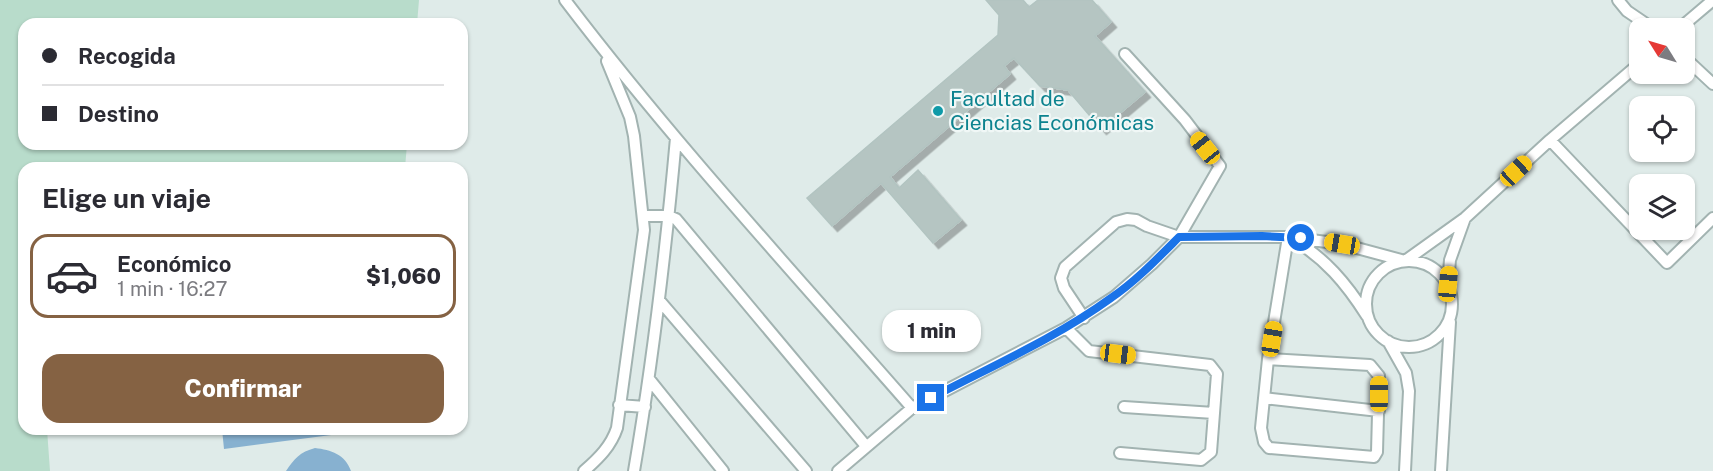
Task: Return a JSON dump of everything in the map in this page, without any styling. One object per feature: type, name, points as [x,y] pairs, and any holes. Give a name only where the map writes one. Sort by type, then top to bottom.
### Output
[{"type":"lane","points":[[565,0],[676,138],[912,408]]},
{"type":"lane","points":[[1618,0],[1627,11],[1637,18]]},
{"type":"lane","points":[[1692,18],[1713,0]]},
{"type":"lane","points":[[584,471],[603,454],[613,440],[617,428],[643,244],[643,216],[630,117],[601,47]]},
{"type":"lane","points":[[838,471],[912,408],[1066,328],[1114,297],[1179,237],[1220,166],[1185,120],[1125,54]]},
{"type":"lane","points":[[1695,67],[1713,84]]},
{"type":"lane","points":[[1369,320],[1367,297],[1372,283],[1389,266],[1406,261],[1465,218],[1550,140],[1629,72]]},
{"type":"lane","points":[[634,471],[659,300],[676,138]]},
{"type":"lane","points":[[1550,140],[1667,263],[1713,218]]},
{"type":"lane","points":[[643,216],[669,216],[676,219],[866,446]]},
{"type":"lane","points":[[1441,471],[1452,298],[1448,284],[1450,260],[1465,218]]},
{"type":"lane","points":[[1083,318],[1064,288],[1061,278],[1065,267],[1116,222],[1127,219],[1136,220],[1179,237],[1288,237],[1342,244],[1406,261],[1420,262],[1434,268],[1448,284]]},
{"type":"lane","points":[[1288,237],[1312,250],[1339,277],[1377,333],[1388,341],[1401,347],[1416,346],[1431,341],[1444,329],[1451,316]]},
{"type":"lane","points":[[1268,359],[1370,365],[1379,376],[1377,452],[1374,457],[1269,448],[1264,442],[1262,428],[1268,359],[1288,237]]},
{"type":"lane","points":[[659,300],[806,471]]},
{"type":"lane","points":[[1066,328],[1089,351],[1210,364],[1217,374],[1211,452],[1202,460],[1120,453]]},
{"type":"lane","points":[[1388,341],[1406,373],[1409,390],[1405,471]]},
{"type":"lane","points":[[649,379],[723,471]]},
{"type":"lane","points":[[1264,398],[1379,411]]},
{"type":"lane","points":[[619,405],[645,407]]},
{"type":"lane","points":[[1124,406],[1214,413]]},
{"type":"green space","points":[[0,0],[419,0],[418,18],[18,18],[18,150],[406,150],[406,162],[18,162],[18,435],[47,435],[50,471],[0,471]]},
{"type":"water","points":[[223,435],[331,435],[224,449]]},
{"type":"water","points":[[315,448],[337,454],[351,471],[286,471],[298,456]]},
{"type":"building","name":"Facultad de Ciencias Económicas","points":[[986,0],[1023,0],[1029,7],[1038,0],[1092,0],[1111,22],[1095,36],[1145,92],[1101,129],[1068,90],[1040,86],[1014,58],[1004,66],[1010,74],[890,177],[899,188],[918,170],[961,220],[933,243],[881,183],[832,226],[807,198],[998,35],[999,15]]},
{"type":"place","name":"Facultad de Ciencias Económicas","points":[[938,111]]},
{"type":"route","points":[[931,398],[1083,318],[1114,297],[1179,237],[1301,238]]}]
